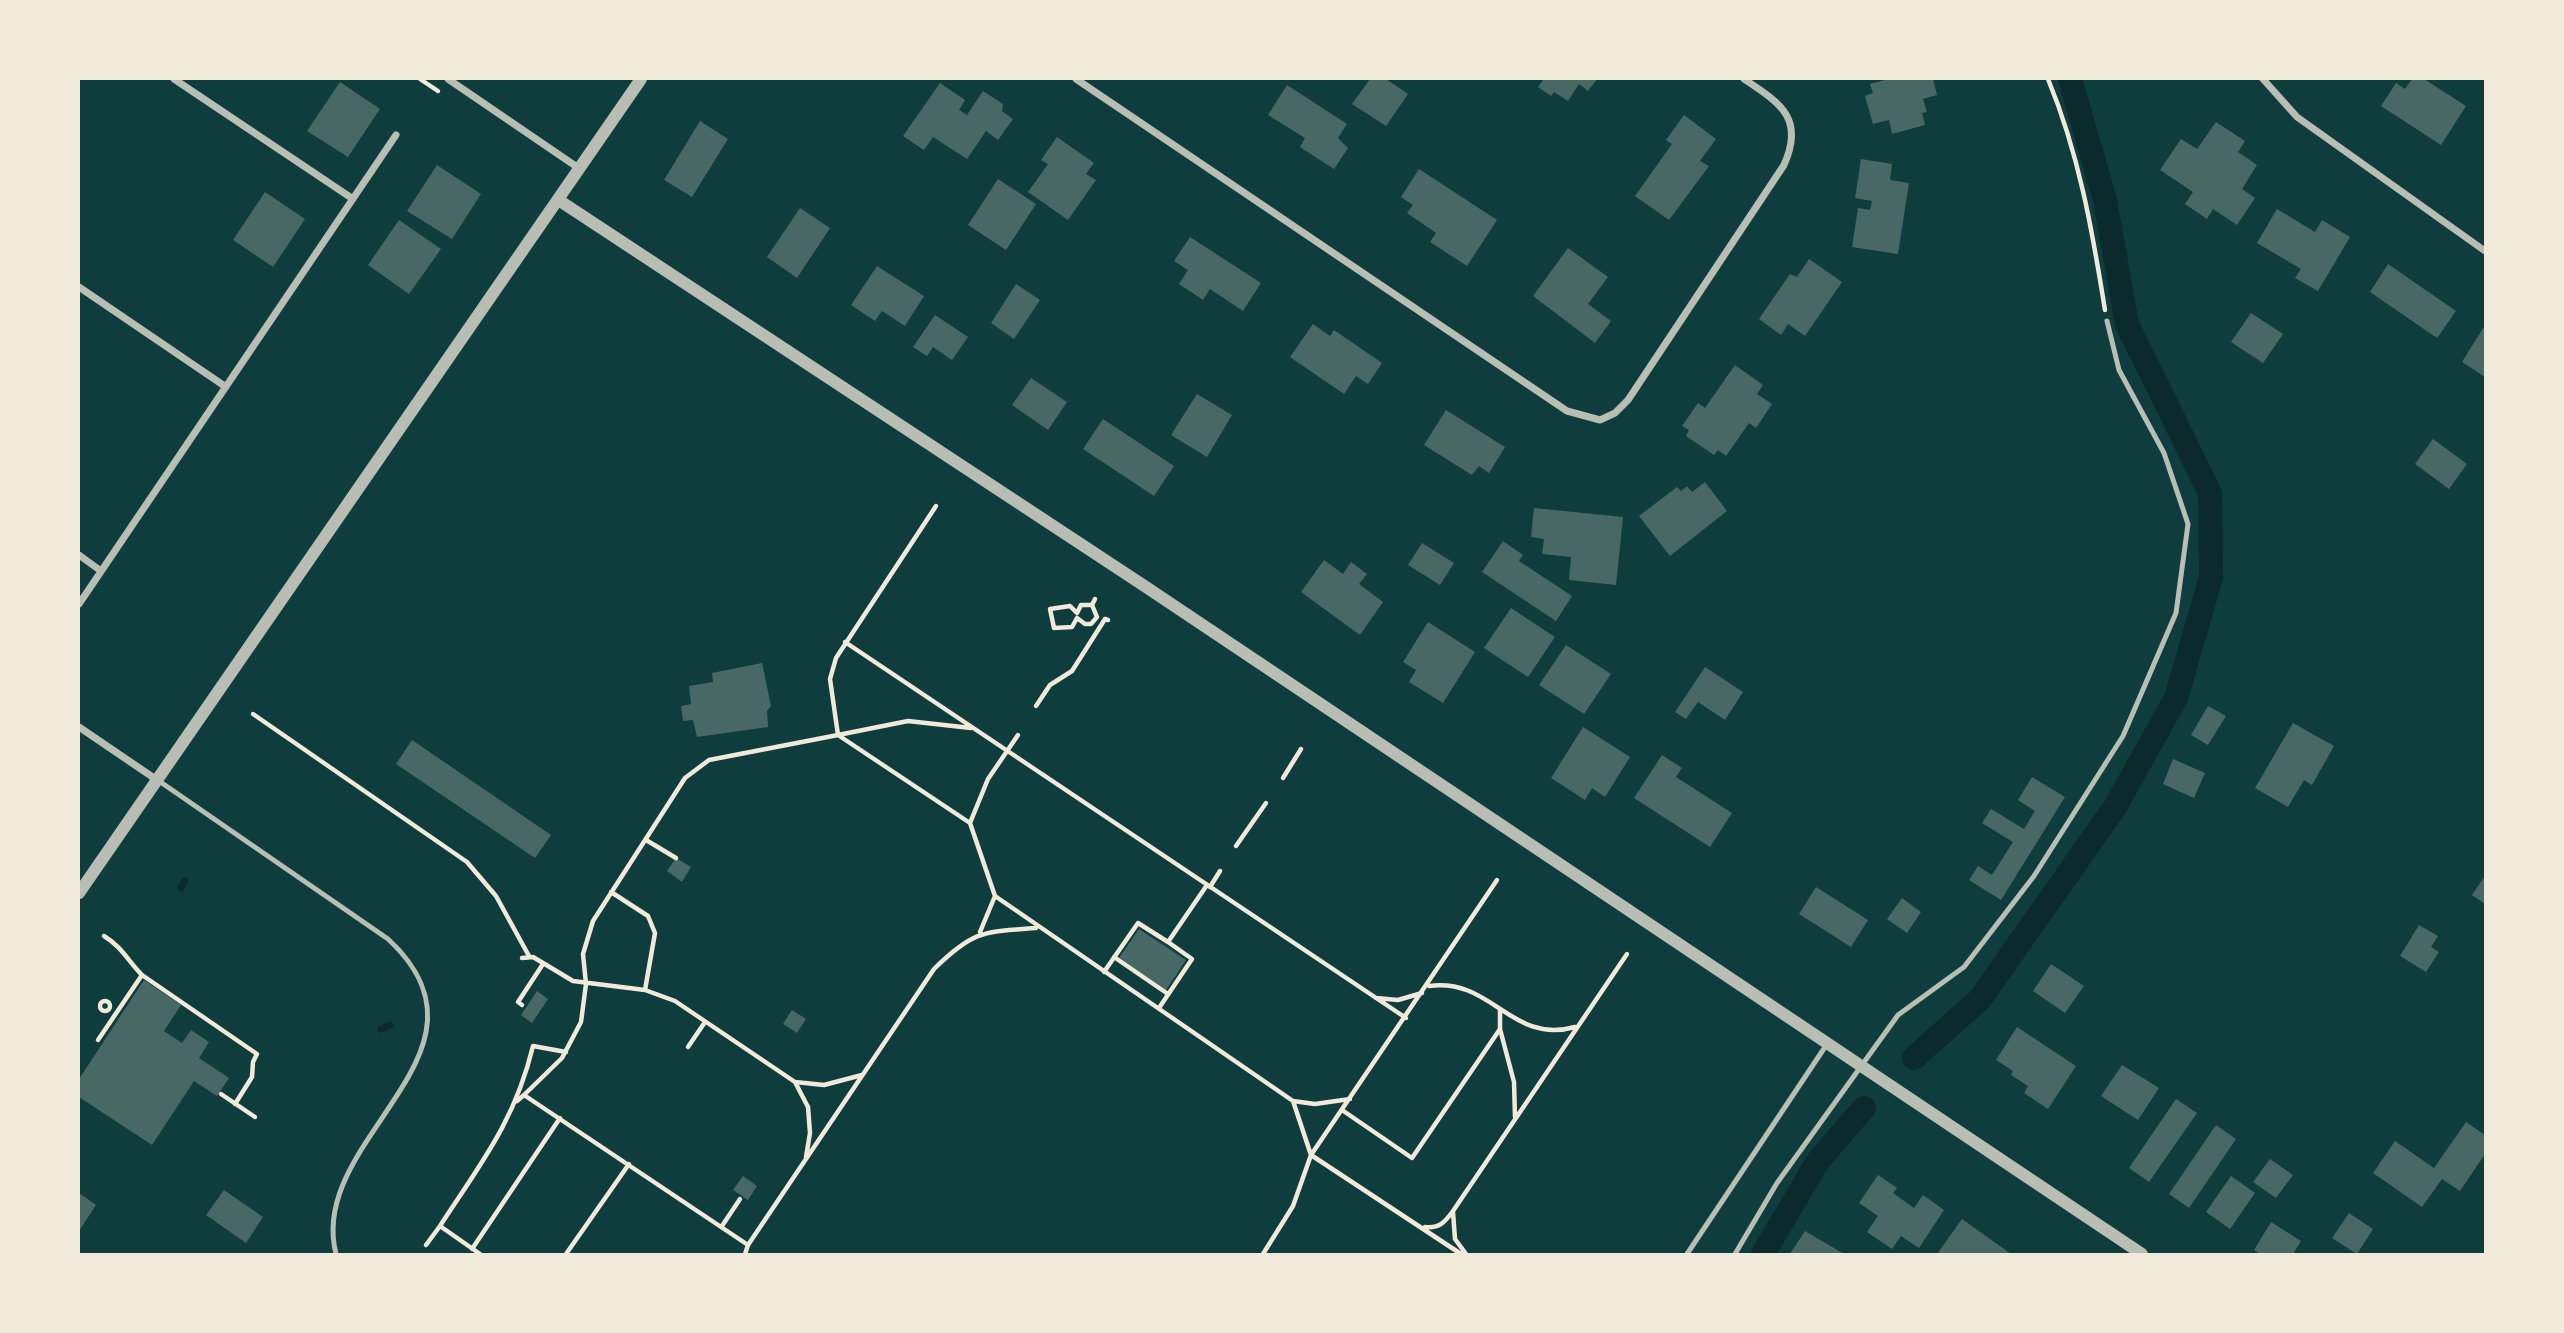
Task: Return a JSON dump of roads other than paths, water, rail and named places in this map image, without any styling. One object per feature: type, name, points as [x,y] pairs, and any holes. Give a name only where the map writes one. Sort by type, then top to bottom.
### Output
[{"type":"street","points":[[174,79],[352,199]]},
{"type":"street","points":[[448,79],[581,169]]},
{"type":"street","points":[[79,893],[560,201],[641,79]]},
{"type":"street","points":[[1076,79],[1567,411],[1600,421],[1615,413],[1628,400],[1784,165],[1791,148],[1793,129],[1787,112],[1774,99],[1744,79]]},
{"type":"street","points":[[2263,79],[2297,117],[2485,251]]},
{"type":"street","points":[[79,604],[396,135]]},
{"type":"street","points":[[560,201],[1015,500],[2142,1254]]},
{"type":"street","points":[[79,287],[226,387]]},
{"type":"street","points":[[79,555],[102,570]]},
{"type":"street","points":[[79,727],[157,780]]},
{"type":"lane","points":[[1735,1254],[1777,1183],[1898,1015],[1964,967],[2034,876],[2123,736],[2176,613],[2188,524],[2164,453],[2119,370],[2107,321]]},
{"type":"lane","points":[[157,780],[388,939],[407,958],[420,983],[426,1016],[420,1057],[412,1076],[345,1174],[333,1225],[336,1254]]},
{"type":"lane","points":[[1687,1254],[1828,1043]]},
{"type":"waterway","points":[[1914,1058],[1980,999],[2115,807],[2176,698],[2211,577],[2210,493],[2127,324],[2105,200],[2070,79]]},
{"type":"waterway","points":[[181,888],[185,881]]},
{"type":"waterway","points":[[381,1029],[390,1025]]},
{"type":"waterway","points":[[1763,1254],[1818,1161],[1864,1108]]}]
